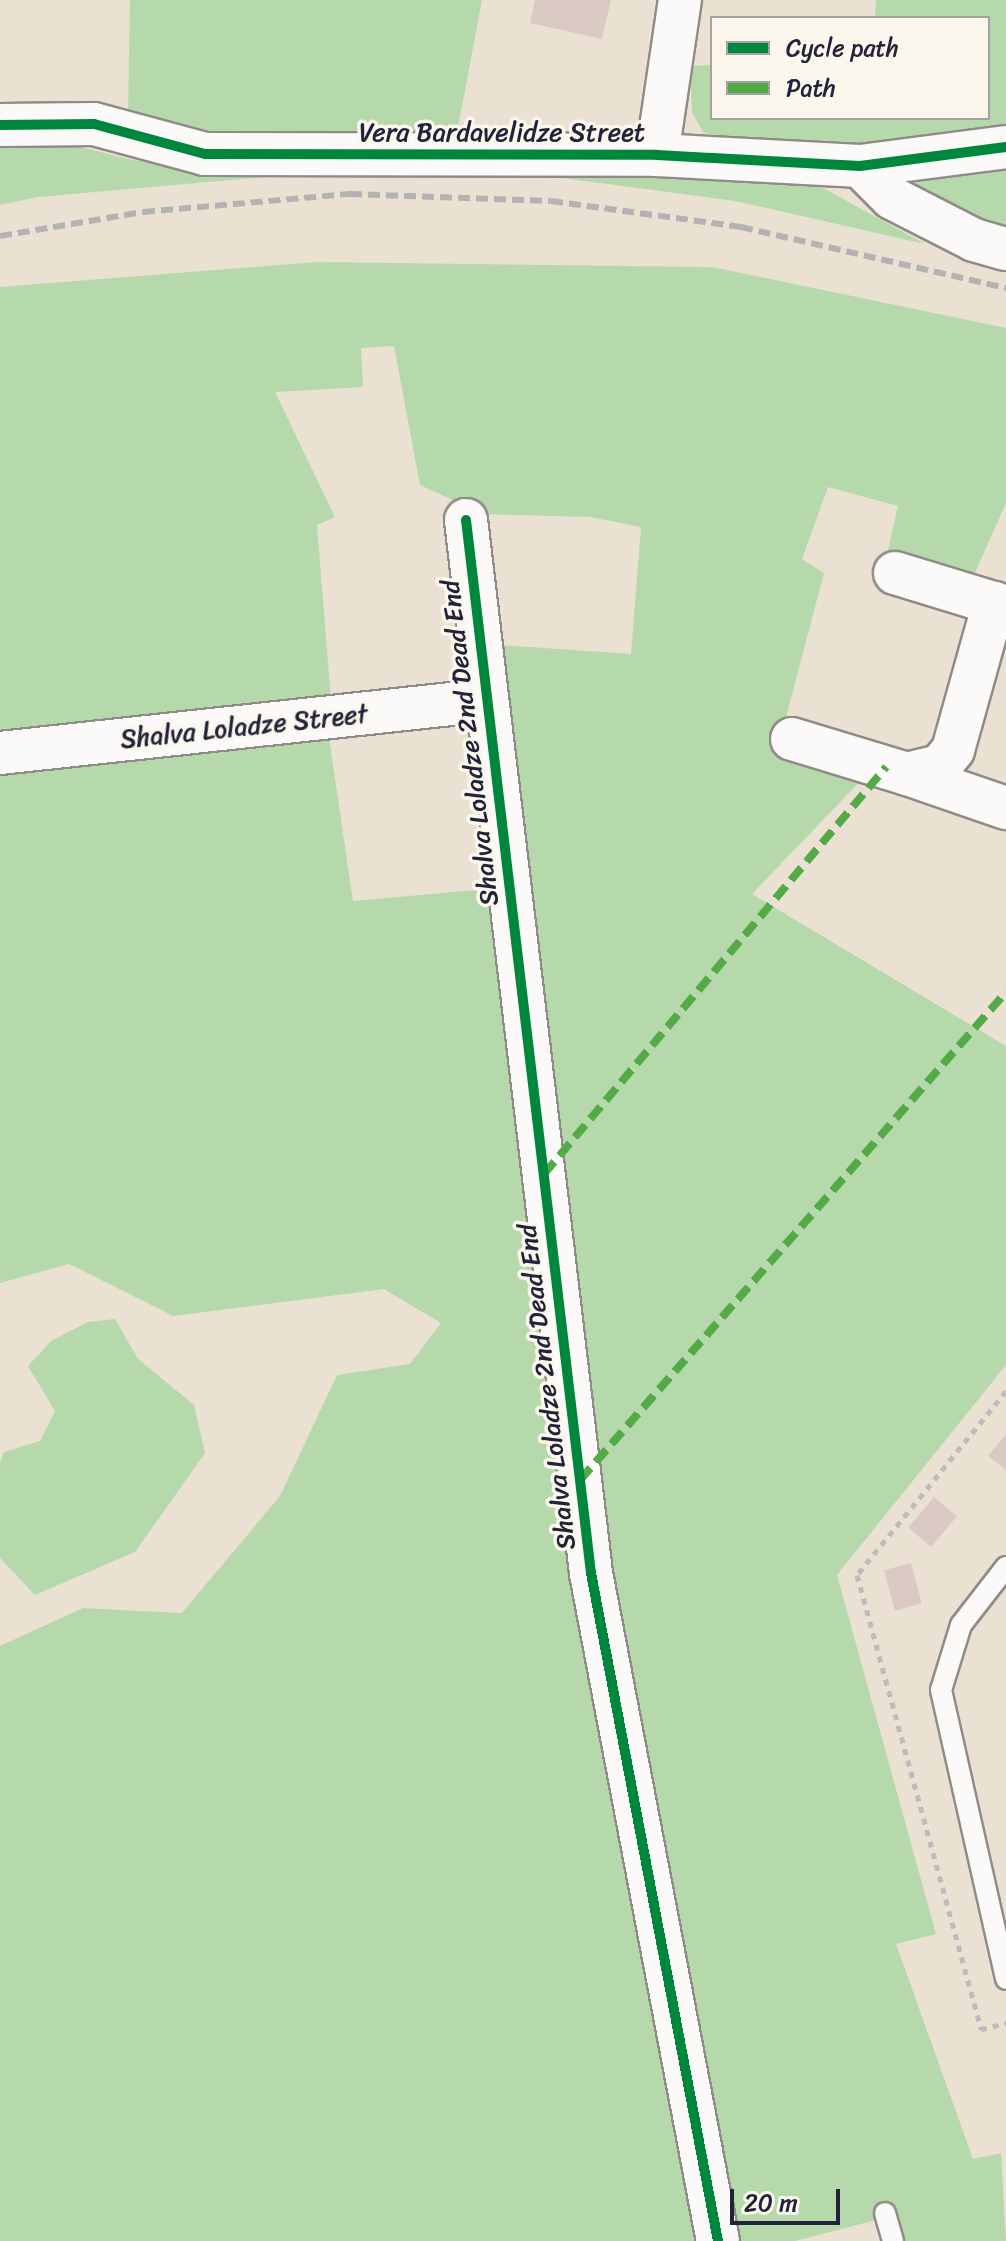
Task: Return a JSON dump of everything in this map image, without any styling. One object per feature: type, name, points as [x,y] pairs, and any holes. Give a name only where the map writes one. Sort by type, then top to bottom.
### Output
[{"type":"street","points":[[657,155],[680,0]]},
{"type":"street","name":"Vera Bardavelidze Street","points":[[0,125],[94,124],[205,154],[657,155],[860,166],[1006,147]]},
{"type":"street","points":[[860,166],[892,198],[974,240],[1006,249]]},
{"type":"street","name":"Shalva Loladze 2nd Dead End","points":[[466,520],[591,1573],[718,2241]]},
{"type":"street","points":[[895,573],[1000,605],[953,750],[940,766],[907,774]]},
{"type":"street","name":"Shalva Loladze Street","points":[[0,753],[487,700]]},
{"type":"street","points":[[792,739],[1006,808]]},
{"type":"lane","points":[[1006,1567],[961,1625],[941,1690],[1001,1926],[1006,1979]]},
{"type":"lane","points":[[885,2213],[893,2241]]},
{"type":"green space","points":[[130,0],[482,0],[456,138],[231,137],[128,111]]},
{"type":"green space","points":[[876,0],[1006,0],[1006,129],[961,139],[755,147],[703,132],[692,112],[690,66],[710,65],[710,120],[990,120],[990,16],[875,16]]},
{"type":"green space","points":[[69,144],[132,160],[199,167],[356,169],[38,197],[0,205],[0,146]]},
{"type":"green space","points":[[1006,165],[1006,244],[909,187],[916,181]]},
{"type":"green space","points":[[503,170],[707,172],[816,184],[925,244],[735,201]]},
{"type":"green space","points":[[316,262],[712,267],[1006,328],[1006,503],[970,584],[886,559],[898,506],[828,487],[802,559],[824,573],[779,744],[870,771],[752,894],[1006,1046],[1006,1365],[837,1575],[936,1934],[896,1944],[973,2159],[1001,2153],[1006,2241],[882,2241],[876,2220],[795,2241],[740,2241],[601,1579],[488,644],[631,654],[641,527],[590,517],[483,514],[420,485],[394,346],[361,348],[363,387],[275,392],[335,517],[317,525],[331,701],[0,737],[0,287]]},
{"type":"green space","points":[[328,731],[353,901],[499,888],[701,2241],[0,2241],[0,1646],[83,1608],[182,1613],[280,1496],[337,1375],[410,1364],[441,1323],[384,1289],[173,1316],[69,1264],[0,1283],[0,766]]},
{"type":"green space","points":[[115,1319],[138,1359],[194,1405],[205,1453],[135,1552],[35,1595],[0,1558],[0,1463],[4,1452],[40,1441],[55,1411],[28,1366],[51,1341],[88,1322]]},
{"type":"building","points":[[535,0],[611,0],[602,39],[530,23]]},
{"type":"building","points":[[1006,1434],[1006,1470],[988,1456]]},
{"type":"building","points":[[934,1497],[957,1516],[931,1547],[908,1528]]},
{"type":"building","points":[[911,1563],[922,1604],[895,1611],[884,1570]]},
{"type":"railway","points":[[0,236],[143,212],[350,194],[551,201],[741,227],[1006,288]]},
{"type":"marked path","points":[[544,1174],[886,767]]},
{"type":"marked path","points":[[580,1480],[1006,992]]},
{"type":"cycle path","points":[[0,125],[94,124],[205,154],[657,155],[860,166],[1006,147]]},
{"type":"cycle path","points":[[466,520],[591,1573],[718,2241]]}]
